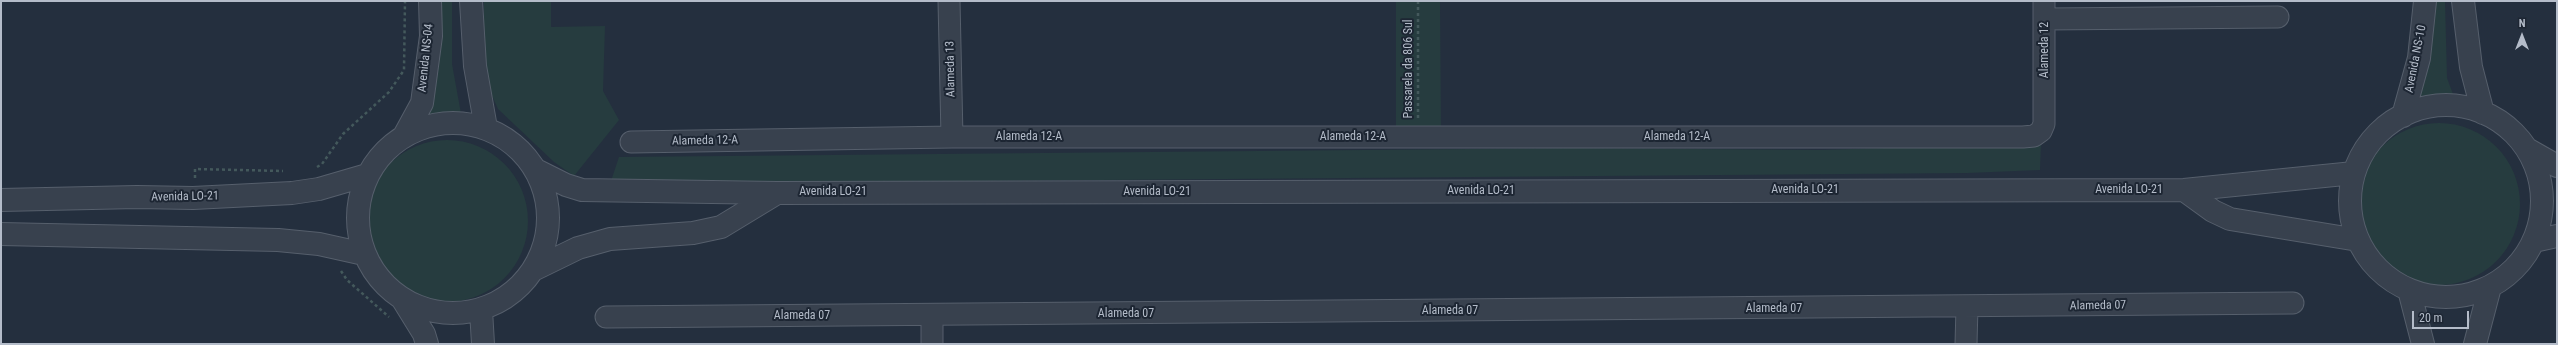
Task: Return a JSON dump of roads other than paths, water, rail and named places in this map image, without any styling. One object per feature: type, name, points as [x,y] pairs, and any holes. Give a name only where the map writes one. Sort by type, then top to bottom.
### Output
[{"type":"street","name":"Avenida NS-04","points":[[404,136],[422,103],[431,36],[430,1]]},
{"type":"street","points":[[472,1],[475,66],[486,128]]},
{"type":"street","name":"Alameda 13","points":[[949,1],[952,137]]},
{"type":"street","name":"Avenida NS-10","points":[[2403,116],[2419,58],[2425,1]]},
{"type":"street","points":[[2463,1],[2471,67],[2484,113]]},
{"type":"street","points":[[2044,10],[2278,17]]},
{"type":"street","name":"Alameda 12","points":[[2044,10],[2045,98]]},
{"type":"street","name":"Alameda 12-A","points":[[630,142],[952,137],[2023,137],[2034,136],[2041,131],[2044,124],[2045,98]]},
{"type":"street","points":[[2443,106],[2464,107],[2484,113],[2508,127],[2527,149],[2540,178],[2542,210],[2534,241],[2523,260],[2508,275],[2490,287],[2471,294],[2450,297],[2430,296],[2409,290],[2388,278],[2371,261],[2358,240],[2352,219],[2350,196],[2354,173],[2365,150],[2377,135],[2403,116],[2422,108],[2443,106]]},
{"type":"street","points":[[427,344],[424,334],[404,300],[380,280],[364,254],[358,227],[358,207],[367,175],[383,153],[404,136],[437,124],[459,122],[486,128],[515,144],[536,170],[548,202],[548,237],[535,269]]},
{"type":"street","points":[[2527,149],[2557,166]]},
{"type":"street","name":"Avenida LO-21","points":[[536,170],[566,185],[582,190],[777,193],[2184,190],[2354,173]]},
{"type":"street","name":"Avenida LO-21","points":[[1,200],[137,197],[193,198],[292,193],[319,189],[367,175]]},
{"type":"street","points":[[2184,190],[2213,210],[2230,219],[2358,240]]},
{"type":"street","points":[[404,300],[441,313],[480,310],[511,294],[535,269],[578,248],[610,239],[693,232],[721,227],[777,193]]},
{"type":"street","points":[[1,234],[278,240],[319,244],[364,254]]},
{"type":"street","points":[[2534,241],[2557,236]]},
{"type":"street","points":[[2475,344],[2490,287]]},
{"type":"street","points":[[2409,290],[2423,344]]},
{"type":"street","name":"Alameda 07","points":[[606,317],[1967,307],[2293,303]]},
{"type":"street","points":[[1966,344],[1967,307]]},
{"type":"street","points":[[480,310],[483,344]]},
{"type":"street","points":[[932,315],[932,344]]}]
